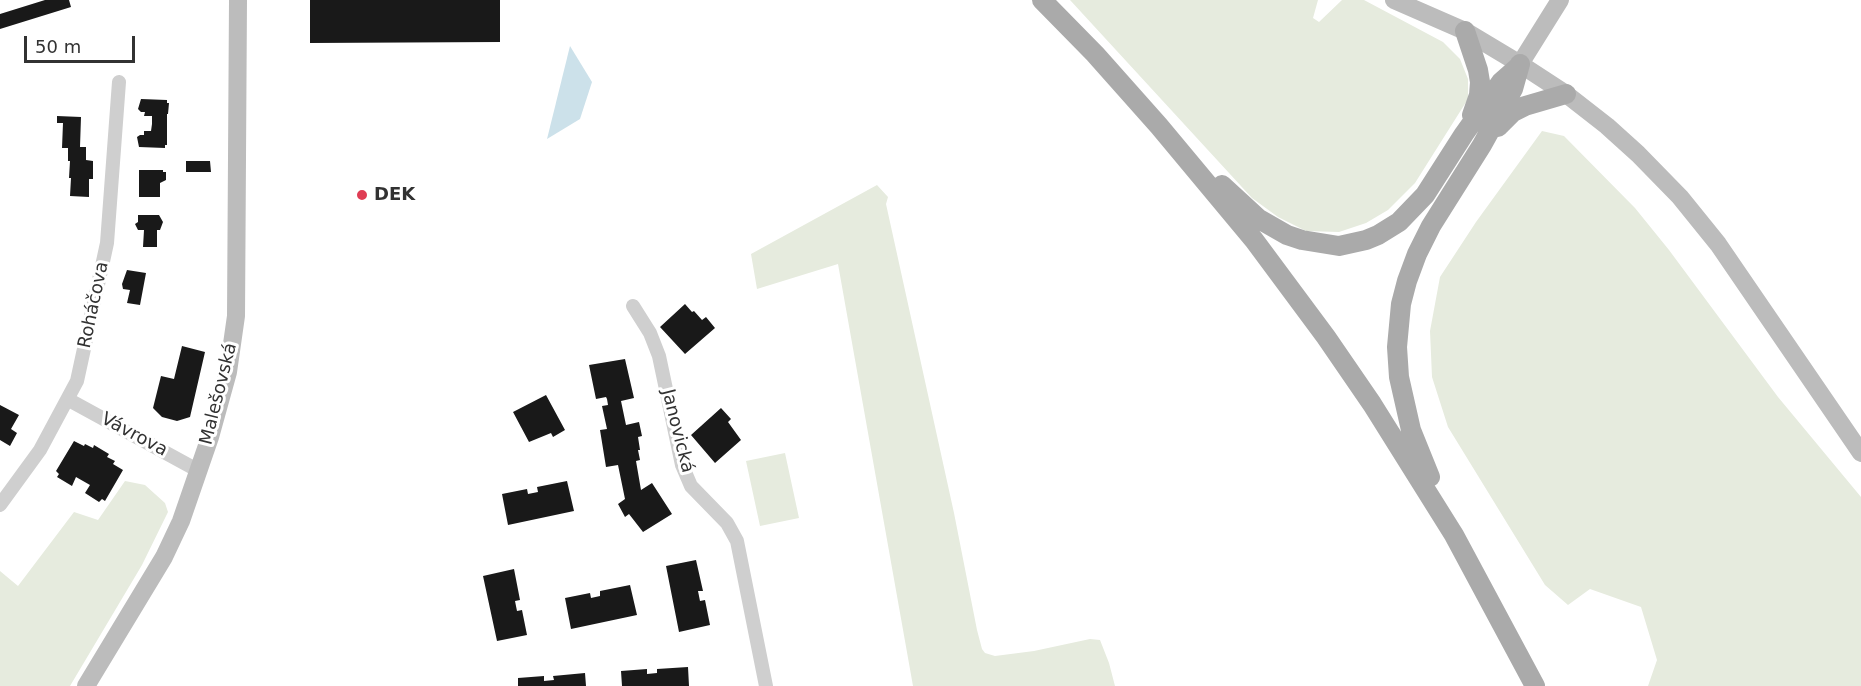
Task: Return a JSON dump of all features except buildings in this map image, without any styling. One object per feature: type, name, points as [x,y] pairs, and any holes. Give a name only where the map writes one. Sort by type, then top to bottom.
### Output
[{"type":"main road","points":[[1042,0],[1095,54],[1159,126],[1254,240],[1326,337],[1372,404],[1454,535],[1536,686]]},
{"type":"main road","points":[[1464,134],[1479,95],[1480,82],[1465,31]]},
{"type":"main road","points":[[1159,126],[1244,206],[1273,228],[1302,240],[1339,246],[1366,240],[1399,222],[1425,195],[1501,82],[1521,64]]},
{"type":"main road","points":[[1454,535],[1411,430],[1399,377],[1396,347],[1401,304],[1417,254],[1431,226],[1482,145],[1513,89],[1521,64]]},
{"type":"main road","points":[[1482,145],[1513,112],[1539,100],[1566,94]]},
{"type":"street","name":"Malešovská","points":[[86,686],[164,557],[181,521],[199,471],[228,372],[236,316],[238,0]]},
{"type":"street","points":[[1394,0],[1465,31],[1521,64],[1566,94],[1638,154],[1680,197],[1724,253],[1861,453]]},
{"type":"street","points":[[1521,64],[1560,0]]},
{"type":"street","name":"Roháčova","points":[[0,505],[40,450],[69,400],[77,381],[107,243],[118,82]]},
{"type":"street","name":"Janovická","points":[[633,306],[650,333],[659,356],[682,465],[691,486],[727,523],[737,541],[766,686]]},
{"type":"street","name":"Vávrova","points":[[69,400],[199,471]]},
{"type":"shaded area","points":[[1070,0],[1318,0],[1313,18],[1319,22],[1342,0],[1364,0],[1443,42],[1460,59],[1468,79],[1468,99],[1415,183],[1388,210],[1366,223],[1339,232],[1306,231],[1278,217],[1252,198]]},
{"type":"shaded area","points":[[1542,131],[1564,136],[1635,208],[1778,397],[1861,497],[1861,686],[1648,686],[1657,660],[1641,607],[1590,589],[1568,605],[1545,585],[1448,427],[1432,377],[1430,331],[1440,277],[1476,222]]},
{"type":"shaded area","points":[[877,185],[888,197],[886,204],[982,649],[985,653],[995,656],[1034,651],[1090,639],[1100,640],[1115,686],[913,686],[838,264],[757,289],[751,254]]},
{"type":"shaded area","points":[[785,453],[799,518],[760,526],[746,461]]},
{"type":"shaded area","points":[[125,481],[145,485],[165,503],[168,512],[142,565],[70,686],[0,686],[0,571],[18,586],[74,512],[98,520]]},
{"type":"water","points":[[570,46],[592,82],[580,119],[547,139]]},
{"type":"place","name":"DEK","points":[[362,195]]}]
